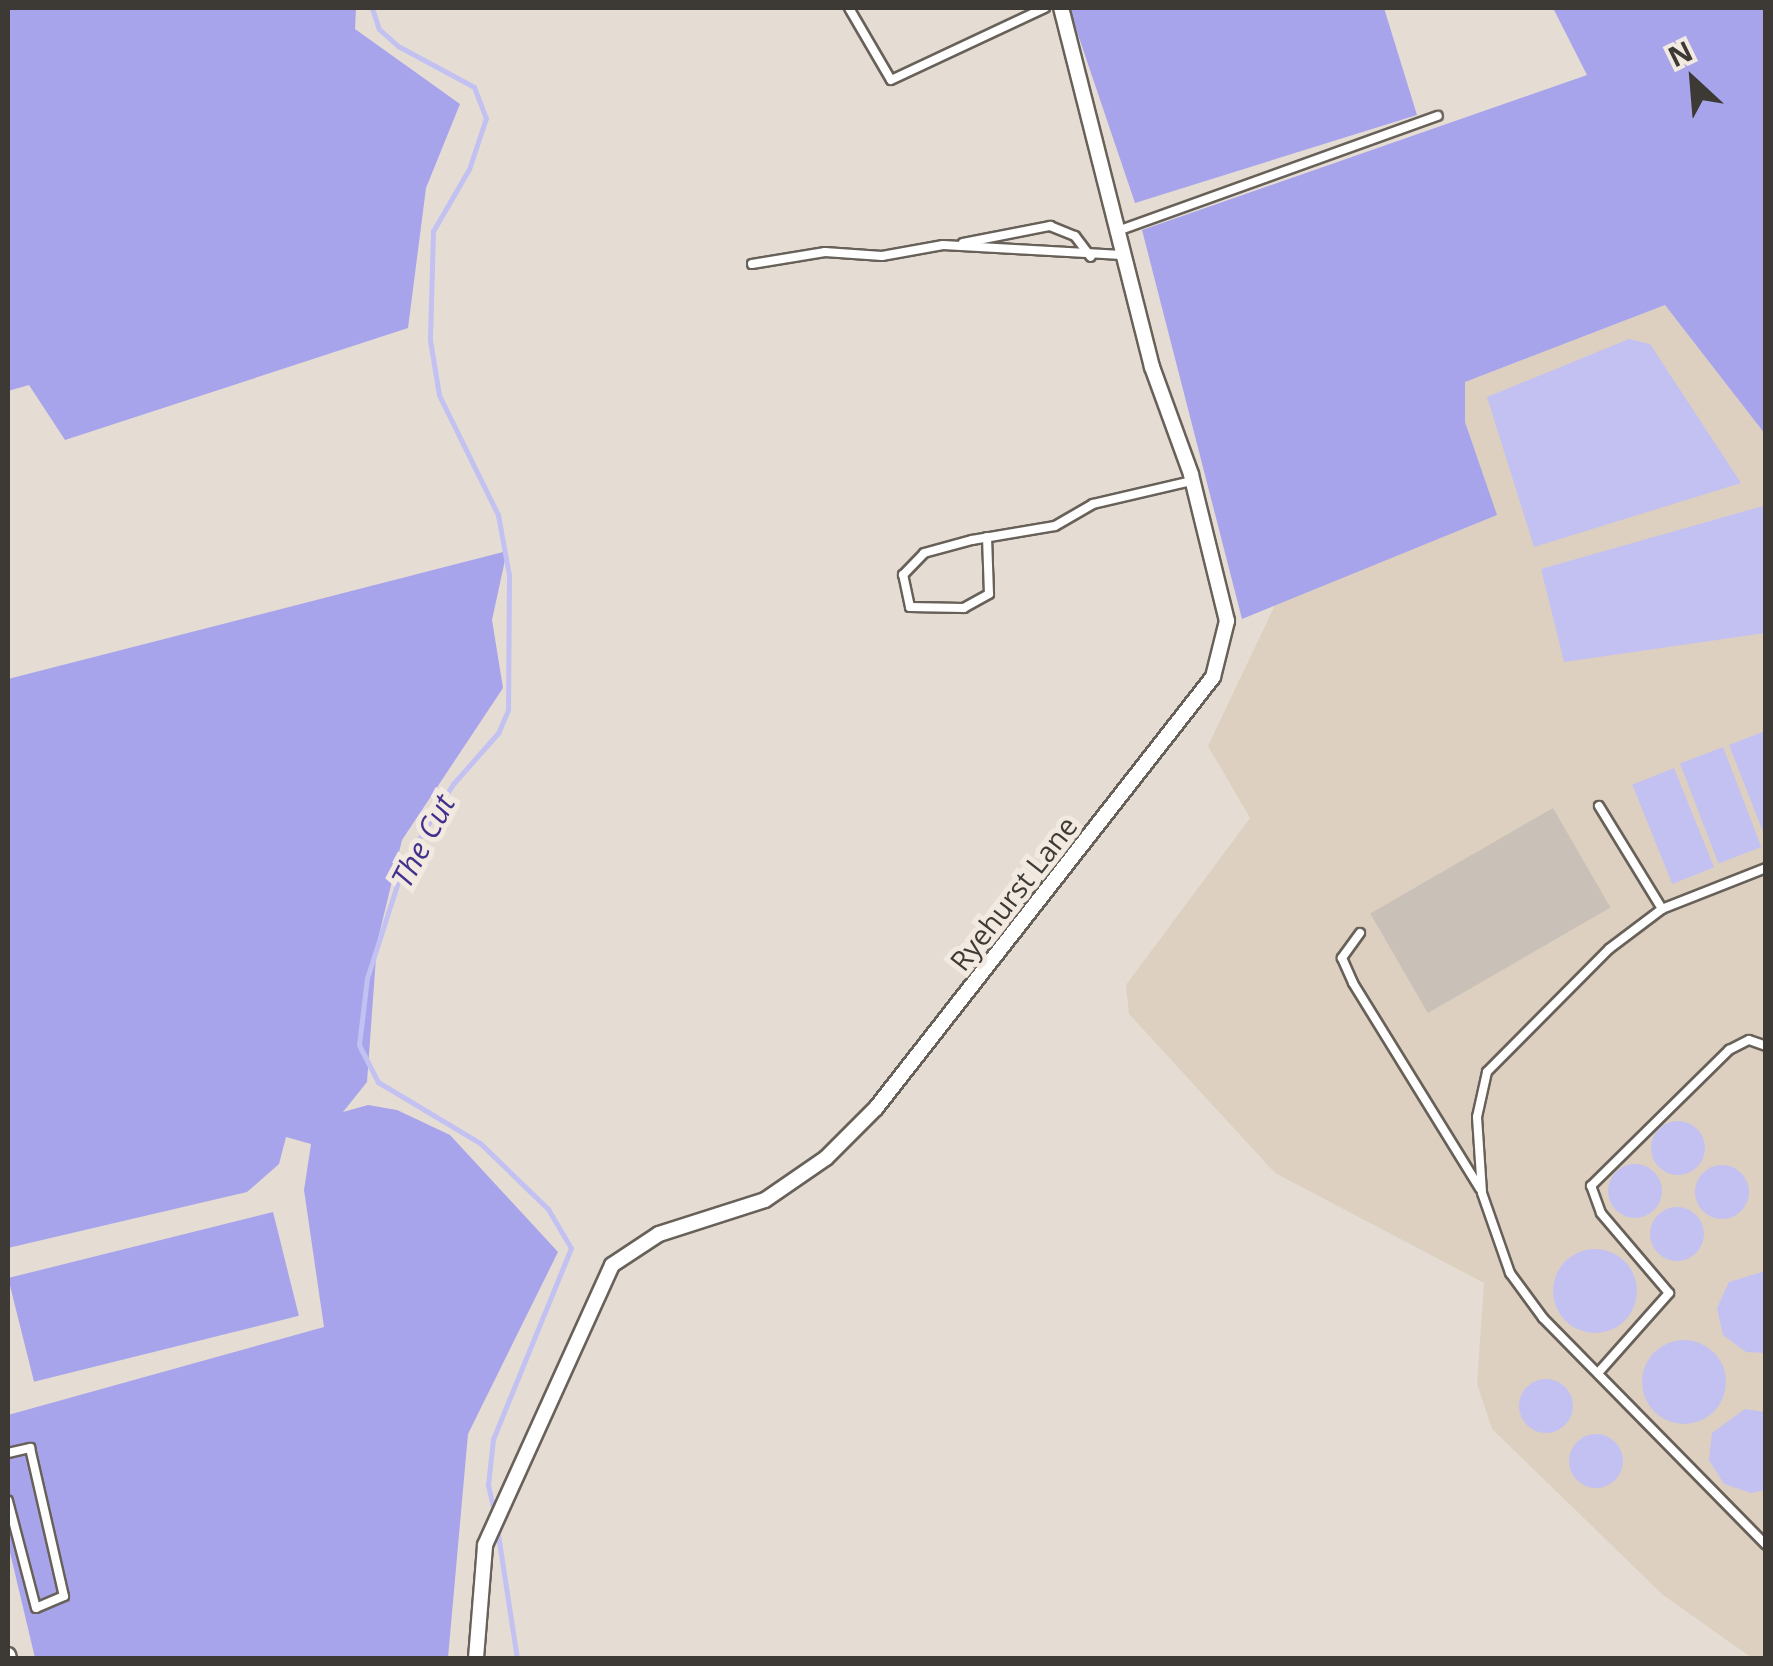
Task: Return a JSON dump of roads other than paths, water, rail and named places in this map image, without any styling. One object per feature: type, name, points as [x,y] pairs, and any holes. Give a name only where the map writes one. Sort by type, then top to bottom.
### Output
[{"type":"street","name":"Ryehurst Lane","points":[[476,1658],[487,1540],[612,1265],[659,1234],[764,1200],[826,1158],[876,1108],[1213,677],[1227,621],[1192,481],[1160,395],[1122,255],[1061,8]]},
{"type":"lane","points":[[849,8],[890,80],[1046,8]]},
{"type":"lane","points":[[1116,232],[1438,116]]},
{"type":"lane","points":[[752,264],[825,252],[882,256],[1050,226],[1075,236],[1091,257]]},
{"type":"lane","points":[[954,245],[1091,257],[1122,255]]},
{"type":"lane","points":[[987,538],[994,582],[989,594],[964,608],[910,606],[902,584],[909,562],[987,538],[1054,526],[1093,504],[1192,481]]},
{"type":"lane","points":[[1598,806],[1662,909]]},
{"type":"lane","points":[[1482,1192],[1477,1118],[1487,1072],[1609,948],[1662,909],[1766,868]]},
{"type":"lane","points":[[1360,933],[1342,958],[1353,984],[1482,1192],[1510,1273],[1543,1318],[1766,1544]]},
{"type":"lane","points":[[1598,1373],[1669,1293],[1601,1214],[1591,1186],[1728,1050],[1748,1040],[1766,1046]]},
{"type":"lane","points":[[8,1454],[30,1448],[64,1596],[36,1608],[8,1501]]},
{"type":"water","points":[[1629,339],[1650,344],[1741,483],[1534,547],[1487,397]]},
{"type":"water","points":[[1763,506],[1765,633],[1564,662],[1541,569]]},
{"type":"water","points":[[1765,731],[1765,837],[1729,745]]},
{"type":"water","points":[[1723,747],[1761,847],[1718,863],[1680,763]]},
{"type":"water","points":[[1674,768],[1714,867],[1672,884],[1632,785]]},
{"type":"water","points":[[1678,1121],[1697,1129],[1705,1148],[1697,1167],[1678,1175],[1659,1167],[1651,1148],[1659,1129]]},
{"type":"water","points":[[1635,1164],[1654,1172],[1662,1191],[1654,1210],[1635,1218],[1616,1210],[1608,1191],[1616,1172]]},
{"type":"water","points":[[1722,1165],[1741,1173],[1749,1192],[1741,1211],[1722,1219],[1703,1211],[1695,1192],[1703,1173]]},
{"type":"water","points":[[1677,1207],[1696,1215],[1704,1234],[1696,1253],[1677,1261],[1658,1253],[1650,1234],[1658,1215]]},
{"type":"water","points":[[1595,1249],[1611,1252],[1625,1261],[1634,1275],[1634,1307],[1625,1321],[1611,1330],[1595,1333],[1579,1330],[1565,1321],[1556,1307],[1553,1291],[1556,1275],[1565,1261],[1579,1252]]},
{"type":"water","points":[[1765,1271],[1765,1353],[1746,1352],[1723,1335],[1717,1308],[1729,1282]]},
{"type":"water","points":[[1684,1340],[1700,1343],[1714,1352],[1723,1366],[1723,1398],[1714,1412],[1700,1421],[1684,1424],[1668,1421],[1654,1412],[1645,1398],[1642,1382],[1645,1366],[1654,1352],[1668,1343]]},
{"type":"water","points":[[1546,1379],[1565,1387],[1573,1406],[1565,1425],[1546,1433],[1527,1425],[1519,1406],[1527,1387]]},
{"type":"water","points":[[1745,1409],[1765,1412],[1765,1490],[1751,1493],[1724,1484],[1709,1460],[1712,1433]]},
{"type":"water","points":[[1596,1434],[1615,1442],[1623,1461],[1615,1480],[1596,1488],[1577,1480],[1569,1461],[1577,1442]]},
{"type":"waterway","name":"The Cut","points":[[372,8],[379,29],[398,46],[474,87],[486,118],[469,169],[433,231],[430,340],[439,395],[498,515],[509,575],[508,710],[498,733],[453,784],[404,863],[367,978],[359,1045],[378,1082],[480,1143],[548,1209],[571,1248],[493,1439],[488,1485],[494,1512]]},
{"type":"waterway","name":"The Cut","points":[[497,1528],[517,1658]]}]
